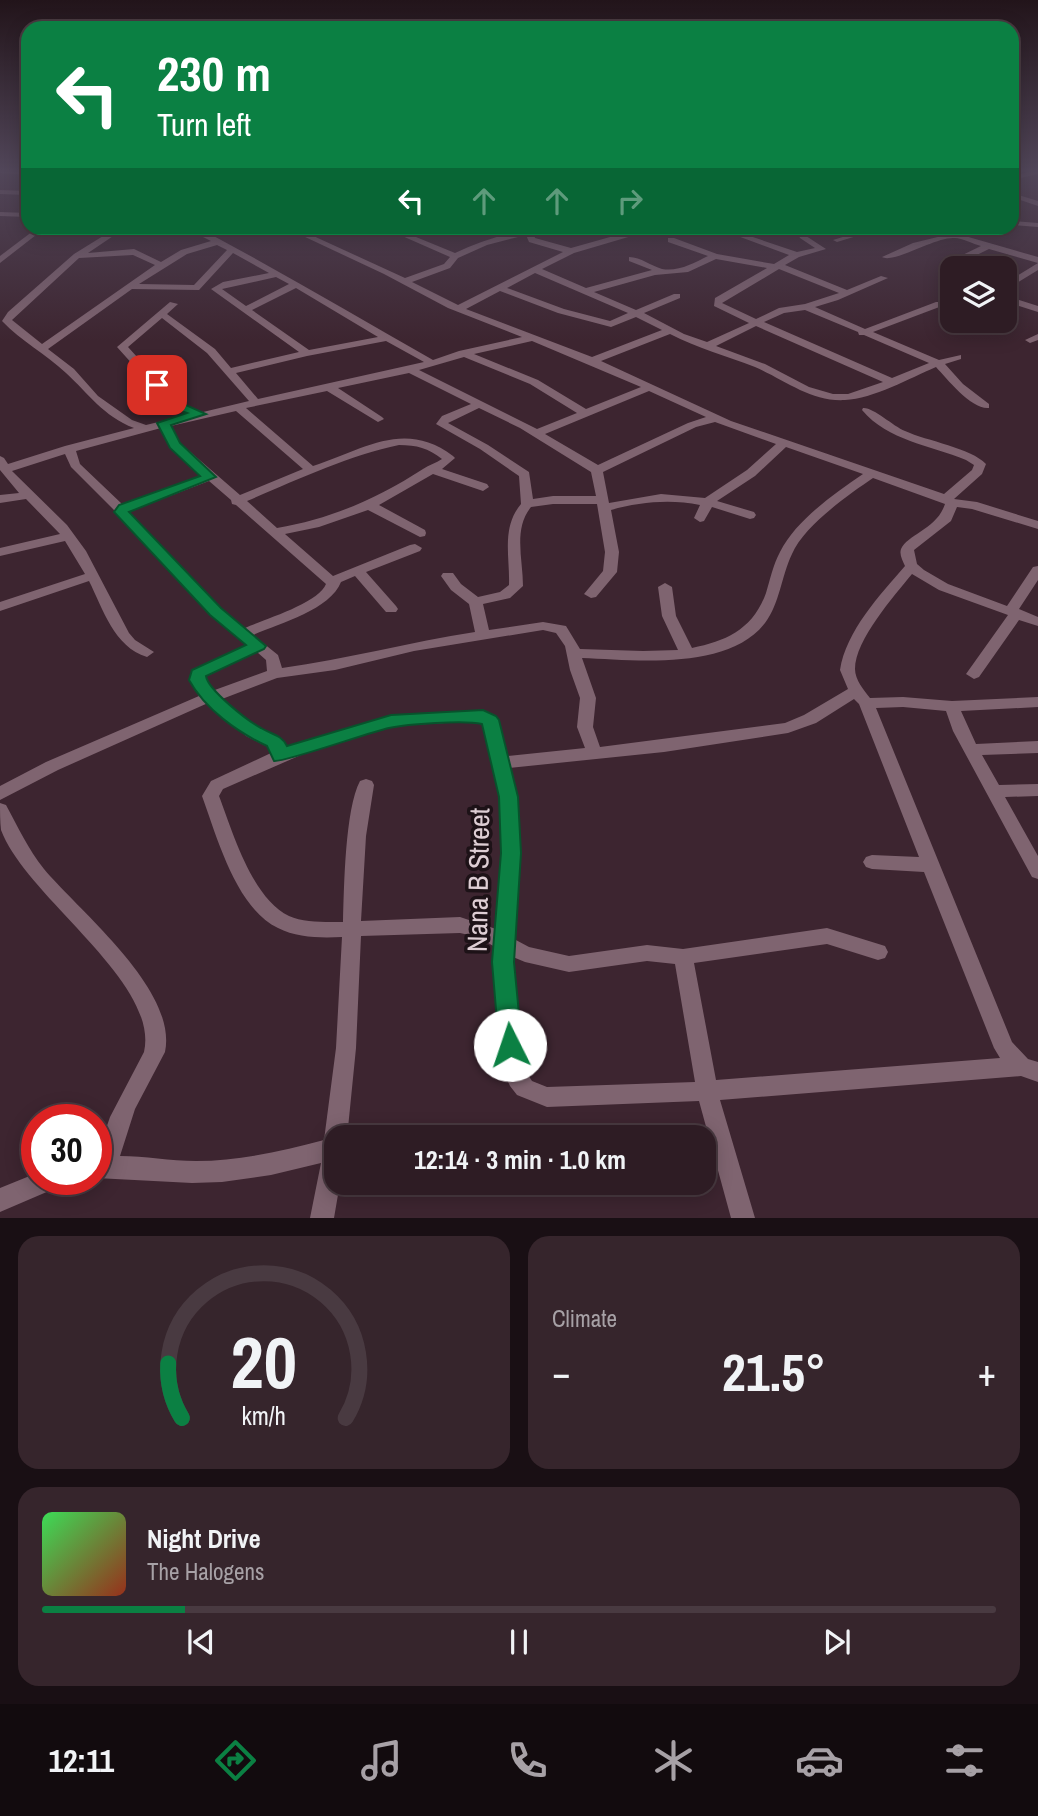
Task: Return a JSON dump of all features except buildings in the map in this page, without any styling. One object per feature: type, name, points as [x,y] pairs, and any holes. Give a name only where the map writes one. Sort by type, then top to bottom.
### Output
[{"type":"street","points":[[0,260],[32,235]]},
{"type":"street","points":[[110,235],[77,256],[4,321],[70,371],[94,398],[128,422],[145,428]]},
{"type":"street","points":[[205,235],[432,363]]},
{"type":"street","points":[[305,235],[406,281],[458,309],[651,387],[715,418],[949,501],[973,505],[1038,525]]},
{"type":"street","points":[[406,281],[447,267],[455,256],[509,235]]},
{"type":"street","points":[[530,235],[532,240],[571,251]]},
{"type":"street","points":[[458,309],[502,289],[571,251],[617,235]]},
{"type":"street","points":[[740,235],[796,255]]},
{"type":"street","points":[[837,240],[854,235]]},
{"type":"street","points":[[886,257],[916,245],[955,235],[1038,260]]},
{"type":"street","points":[[410,236],[455,256]]},
{"type":"street","points":[[803,236],[822,249],[796,255],[716,302],[817,351],[890,381]]},
{"type":"street","points":[[671,240],[715,256],[777,267],[847,293]]},
{"type":"street","points":[[41,349],[161,265],[184,252],[217,242]]},
{"type":"street","points":[[968,256],[988,246]]},
{"type":"street","points":[[133,287],[182,290],[195,288],[232,249]]},
{"type":"street","points":[[77,256],[129,252],[161,265]]},
{"type":"street","points":[[583,292],[661,271],[685,270],[715,256]]},
{"type":"street","points":[[632,259],[661,271]]},
{"type":"street","points":[[1017,279],[1038,265]]},
{"type":"street","points":[[536,270],[638,314],[669,331],[761,366],[805,389],[832,397],[848,397],[957,358]]},
{"type":"street","points":[[278,274],[217,288],[218,293],[246,309],[307,353]]},
{"type":"street","points":[[708,346],[782,310],[806,307],[884,278]]},
{"type":"street","points":[[246,309],[296,284]]},
{"type":"street","points":[[502,289],[606,324],[638,314],[677,296]]},
{"type":"street","points":[[1017,302],[1038,309]]},
{"type":"street","points":[[173,304],[122,347],[175,405],[199,414]]},
{"type":"street","points":[[862,333],[939,304]]},
{"type":"street","points":[[806,307],[938,363],[959,386],[985,406]]},
{"type":"street","points":[[163,315],[211,351],[256,402]]},
{"type":"street","points":[[592,362],[669,331]]},
{"type":"street","points":[[227,372],[386,338]]},
{"type":"street","points":[[147,652],[130,643],[123,634],[81,554],[68,536],[2,465],[199,414],[411,369],[498,343],[532,339]]},
{"type":"street","points":[[463,353],[534,382],[586,414]]},
{"type":"street","points":[[411,369],[536,433],[597,470],[612,552],[610,572],[591,594]]},
{"type":"street","points":[[329,387],[378,419]]},
{"type":"street","points":[[536,433],[651,387]]},
{"type":"street","points":[[480,404],[446,418],[442,424],[484,447],[525,475],[527,504]]},
{"type":"street","points":[[237,406],[310,470]]},
{"type":"street","points":[[867,410],[885,427],[981,466],[949,501],[947,518],[908,549],[912,566],[935,582],[1038,622]]},
{"type":"street","points":[[597,470],[692,425],[715,418]]},
{"type":"street","points":[[164,423],[174,445],[236,501],[334,582]]},
{"type":"street","points":[[236,501],[310,470],[395,441],[421,444],[447,455],[447,462],[369,505],[328,521],[274,532]]},
{"type":"street","points":[[700,518],[708,502],[751,473],[783,444]]},
{"type":"street","points":[[69,448],[75,465],[216,611],[273,658],[275,674]]},
{"type":"street","points":[[431,469],[483,487]]},
{"type":"street","points":[[575,653],[687,654],[716,647],[752,628],[765,608],[787,550],[843,494],[872,473]]},
{"type":"street","points":[[121,510],[209,477]]},
{"type":"street","points":[[0,499],[29,495]]},
{"type":"street","points":[[476,601],[505,595],[516,586],[514,543],[517,516],[527,504],[552,500],[604,504],[656,496],[708,502],[750,515]]},
{"type":"street","points":[[369,505],[420,533]]},
{"type":"street","points":[[0,552],[68,536]]},
{"type":"street","points":[[242,634],[317,602],[330,592],[334,582],[415,548]]},
{"type":"street","points":[[912,566],[878,609],[848,662],[847,672],[861,697],[1004,1048],[1030,1069]]},
{"type":"street","points":[[974,674],[1038,570]]},
{"type":"street","points":[[359,573],[391,608]]},
{"type":"street","points":[[0,607],[91,576]]},
{"type":"street","points":[[448,576],[456,587],[476,601],[483,636]]},
{"type":"street","points":[[665,587],[669,617],[687,654]]},
{"type":"street","points":[[0,794],[52,766],[209,696],[275,674],[553,626],[565,632],[575,653],[577,670],[588,698],[585,727],[595,754]]},
{"type":"street","points":[[258,646],[198,673],[200,687],[209,696],[252,732],[278,745],[280,756],[218,785],[210,796],[242,878],[270,913],[285,923],[323,930],[460,925],[483,931],[525,954],[569,964],[647,953],[683,957],[827,936],[877,952]]},
{"type":"street","points":[[499,762],[595,754],[750,735],[788,728],[861,697],[952,706],[1038,702]]},
{"type":"street","points":[[952,706],[961,731],[993,791],[1029,837],[1038,872]]},
{"type":"street","name":"Nana B Street","points":[[280,756],[311,744],[391,721],[483,716],[490,720],[508,797],[511,853],[503,962],[512,1068],[518,1083],[524,1089],[547,1097],[707,1091]]},
{"type":"street","points":[[973,750],[1038,747]]},
{"type":"street","points":[[337,1125],[349,1009],[356,827],[366,785]]},
{"type":"street","points":[[993,791],[1038,790]]},
{"type":"street","points":[[0,809],[37,873],[61,901],[87,924],[133,982],[154,1024],[156,1043],[152,1058],[128,1102],[112,1141]]},
{"type":"street","points":[[872,862],[931,865]]},
{"type":"street","points":[[683,957],[707,1091],[743,1217]]},
{"type":"street","points":[[707,1091],[1030,1069]]},
{"type":"street","points":[[112,1168],[206,1172],[282,1162],[324,1151]]},
{"type":"street","points":[[0,1200],[21,1191]]},
{"type":"street","points":[[322,1217],[326,1195]]},
{"type":"route","points":[[157,385],[175,405],[199,414],[164,423],[174,445],[209,477],[124,508],[121,512],[216,611],[258,646],[198,673],[197,680],[204,692],[252,732],[274,741],[278,745],[280,756],[311,744],[391,721],[483,716],[490,720],[508,797],[510,887],[503,962],[510,1045]]}]
